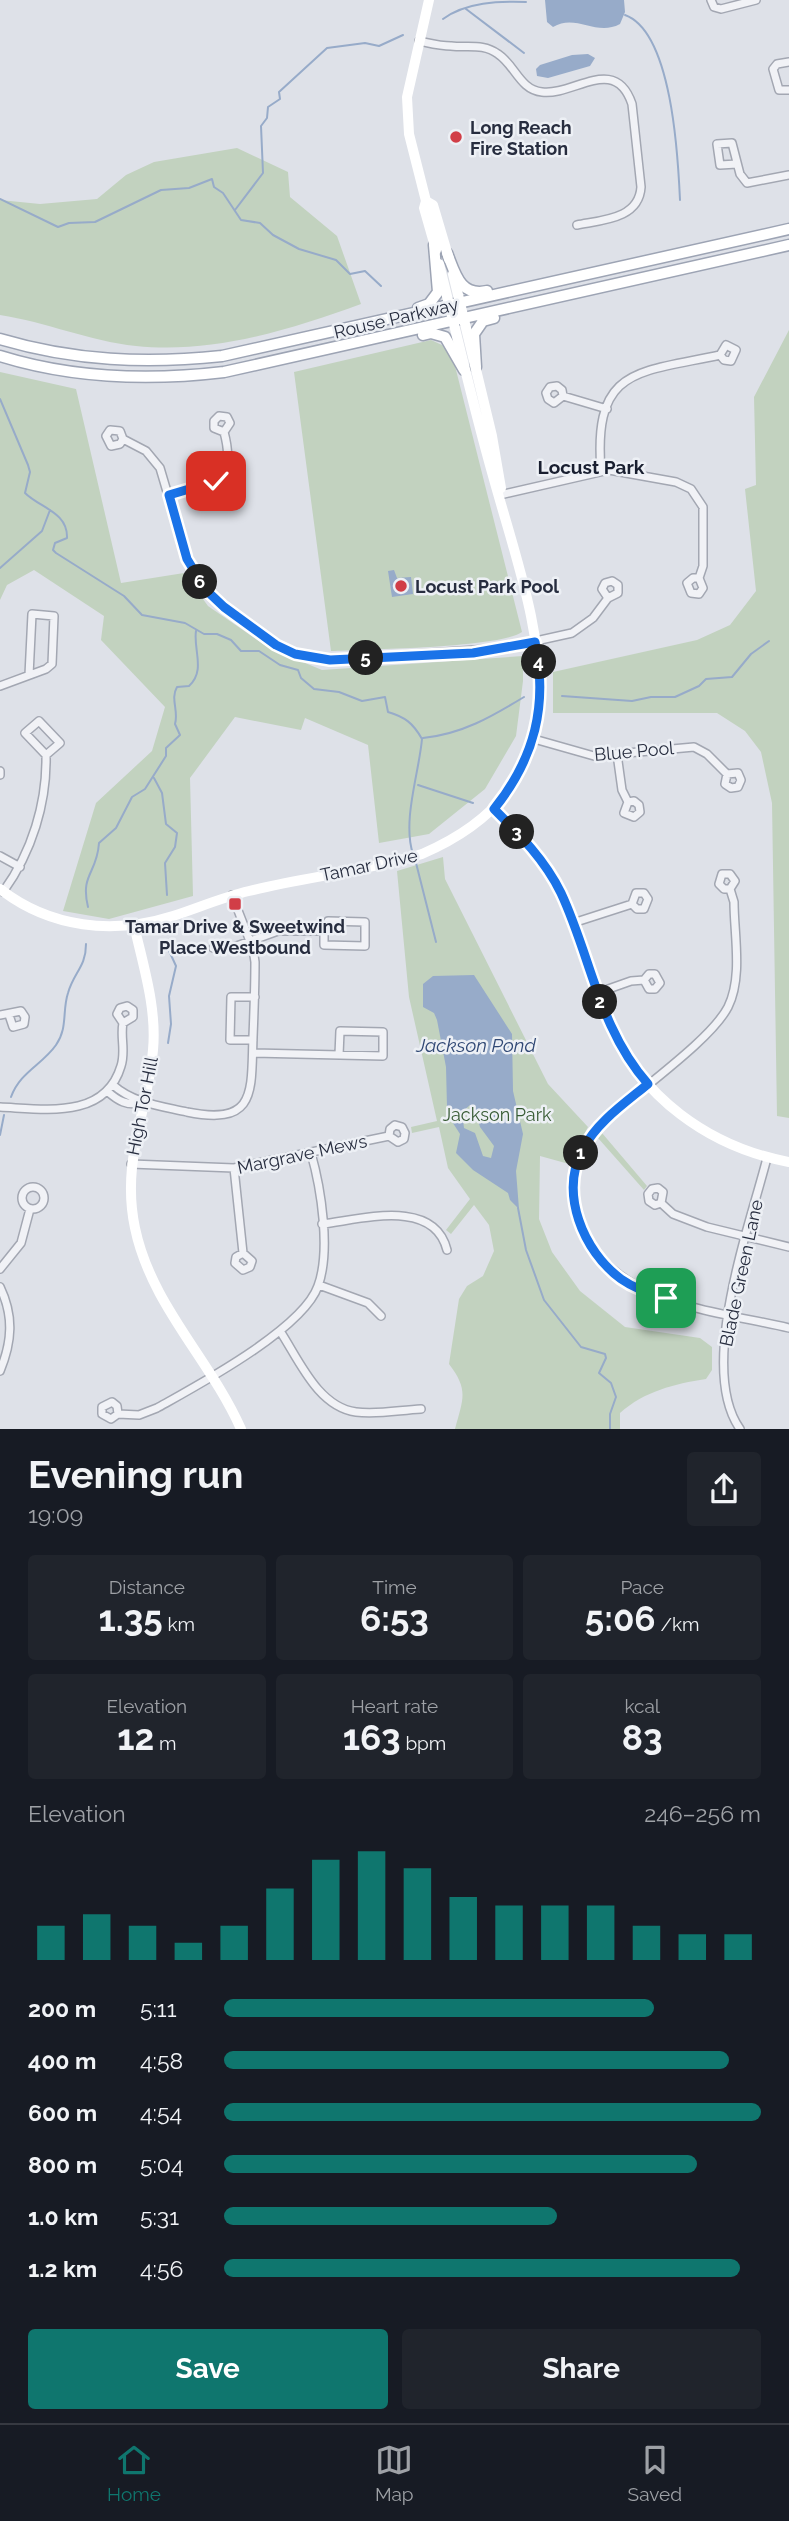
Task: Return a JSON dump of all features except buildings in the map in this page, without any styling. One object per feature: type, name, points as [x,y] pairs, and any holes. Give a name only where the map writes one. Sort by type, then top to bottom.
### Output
[{"type":"main road","name":"Rouse Parkway","points":[[0,339],[65,355],[161,361],[222,356],[789,229]]},
{"type":"main road","points":[[321,335],[429,304],[439,286],[434,245]]},
{"type":"main road","name":"Rouse Parkway","points":[[0,356],[74,373],[159,378],[247,369],[789,245]]},
{"type":"main road","points":[[447,253],[459,283],[479,293],[549,278],[593,273]]},
{"type":"main road","points":[[476,367],[474,334],[483,321],[569,295]]},
{"type":"main road","points":[[354,344],[379,344],[438,334],[449,341],[464,370]]},
{"type":"street","name":"Tamar Drive","points":[[429,0],[410,79],[407,115],[426,201],[424,208],[455,304]]},
{"type":"street","points":[[710,0],[714,7],[721,9],[754,0]]},
{"type":"street","points":[[419,40],[490,50],[506,60],[530,88],[543,92],[603,79],[616,82],[627,92],[632,104],[641,187],[639,197],[625,214],[577,225]]},
{"type":"street","points":[[789,62],[777,64],[773,69],[779,90],[789,90]]},
{"type":"street","points":[[737,164],[747,183],[789,175]]},
{"type":"street","name":"Tamar Drive","points":[[426,201],[433,205],[447,253],[459,321],[476,367],[492,436],[501,484],[500,495]]},
{"type":"street","name":"Tamar Drive","points":[[2,890],[32,909],[75,924],[109,927],[134,925],[170,917],[232,895],[407,859],[460,836],[494,809],[521,770],[534,739],[541,701],[535,642],[500,495],[464,370],[459,321]]},
{"type":"street","points":[[601,471],[600,444],[607,409],[617,387],[629,376],[720,355]]},
{"type":"street","points":[[563,396],[607,409]]},
{"type":"street","points":[[169,495],[206,485],[222,477],[229,459],[224,432]]},
{"type":"street","points":[[123,439],[139,447],[156,461],[169,495],[187,559],[206,590],[258,632],[295,654],[330,660],[473,653],[535,642],[578,629],[593,618],[608,598]]},
{"type":"street","points":[[500,495],[601,471],[639,474],[676,482],[691,489],[701,501],[705,516],[704,566],[699,578]]},
{"type":"street","points":[[0,686],[29,674],[52,664],[54,616],[32,614],[29,674]]},
{"type":"street","points":[[2,890],[20,867],[42,807],[46,755],[25,733],[39,721],[60,743],[46,755]]},
{"type":"street","name":"Blue Pool","points":[[534,739],[582,754],[617,754],[694,747],[708,754],[727,774]]},
{"type":"street","points":[[617,754],[622,790],[628,802]]},
{"type":"street","points":[[494,809],[540,858],[560,891],[615,1037],[648,1084],[671,1108],[701,1130],[734,1147],[767,1158],[789,1161]]},
{"type":"street","points":[[0,856],[20,867]]},
{"type":"street","points":[[730,889],[734,902],[735,972],[730,1001],[715,1024],[594,1132],[581,1152],[573,1185],[576,1213],[593,1248],[622,1279],[652,1294],[789,1328]]},
{"type":"street","points":[[110,1088],[142,1102],[213,1117],[233,1112],[244,1103],[251,1090],[255,955],[232,895]]},
{"type":"street","points":[[573,923],[632,904]]},
{"type":"street","points":[[328,921],[365,922],[365,946],[324,945],[324,931],[328,921]]},
{"type":"street","name":"High Tor Hill","points":[[134,925],[153,1028],[150,1070],[130,1164],[131,1207],[146,1266],[161,1297],[241,1429]]},
{"type":"street","points":[[213,948],[231,948],[278,931],[324,931]]},
{"type":"street","points":[[597,993],[644,980]]},
{"type":"street","points":[[253,1040],[230,1040],[231,997],[255,998]]},
{"type":"street","points":[[0,1015],[9,1015]]},
{"type":"street","points":[[0,1107],[70,1109],[86,1104],[110,1088],[123,1058],[124,1023]]},
{"type":"street","points":[[253,1053],[339,1055],[383,1056],[383,1032],[340,1031],[339,1055]]},
{"type":"street","name":"Margrave Mews","points":[[130,1164],[234,1168],[389,1136]]},
{"type":"street","points":[[117,1414],[130,1416],[147,1413],[280,1331],[302,1312],[319,1285],[322,1224],[318,1178],[311,1153]]},
{"type":"street","name":"Blade Green Lane","points":[[740,1429],[729,1409],[723,1372],[723,1346],[767,1158]]},
{"type":"street","points":[[234,1168],[243,1253]]},
{"type":"street","points":[[661,1203],[683,1218],[789,1247]]},
{"type":"street","points":[[0,1269],[21,1243],[30,1209]]},
{"type":"street","points":[[322,1224],[393,1216],[414,1217],[438,1231],[447,1250]]},
{"type":"street","points":[[319,1285],[368,1303],[381,1315]]},
{"type":"street","points":[[0,1287],[8,1307],[10,1338],[0,1371]]},
{"type":"street","points":[[280,1331],[317,1387],[339,1407],[362,1413],[421,1409]]},
{"type":"green space","points":[[237,148],[288,172],[290,197],[337,236],[361,304],[307,323],[250,338],[165,348],[119,344],[0,315],[0,200],[40,204],[97,199],[126,175],[154,162]]},
{"type":"green space","points":[[789,330],[789,1118],[777,1116],[772,803],[761,752],[745,731],[717,713],[553,713],[553,672],[697,640],[730,625],[756,591],[745,489],[756,485],[754,397]]},
{"type":"green space","points":[[431,340],[442,345],[454,362],[522,632],[460,645],[331,651],[294,372]]},
{"type":"green space","points":[[0,372],[76,389],[121,583],[184,573],[208,606],[269,648],[322,670],[523,656],[523,681],[516,736],[485,789],[429,834],[379,843],[368,745],[305,718],[301,730],[235,717],[190,778],[193,896],[109,919],[63,911],[96,803],[152,751],[165,707],[101,640],[104,616],[34,570],[7,585],[0,600]]},
{"type":"green space","name":"Jackson Park","points":[[443,857],[445,879],[548,1084],[588,1127],[569,1164],[540,1156],[539,1219],[552,1252],[580,1291],[625,1327],[700,1338],[712,1347],[712,1370],[706,1379],[671,1386],[639,1399],[620,1413],[620,1429],[455,1429],[462,1388],[449,1364],[459,1299],[467,1286],[483,1276],[494,1251],[489,1225],[474,1205],[451,1234],[446,1230],[470,1199],[448,1168],[439,1127],[412,1133],[411,1127],[437,1121],[409,997],[397,871]]},
{"type":"green space","points":[[602,1133],[647,1186],[644,1190],[598,1138]]},
{"type":"water","points":[[545,0],[624,0],[625,12],[620,24],[611,27],[570,22],[553,27],[547,22]]},
{"type":"water","points":[[588,54],[595,58],[590,66],[548,78],[537,76],[536,69],[540,65],[572,55]]},
{"type":"water","name":"Locust Park Pool","points":[[394,570],[397,578],[411,577],[413,594],[392,597],[388,571]]},
{"type":"water","name":"Jackson Pond","points":[[474,975],[512,1034],[513,1091],[523,1134],[516,1171],[519,1209],[510,1200],[508,1193],[473,1170],[456,1153],[460,1134],[449,1117],[446,1067],[437,1020],[434,1013],[423,1007],[423,984],[433,976]],"holes":[[[470,1105],[475,1110],[480,1127],[494,1146],[491,1158],[483,1156],[475,1133],[464,1128],[462,1112]]]},
{"type":"waterway","points":[[443,19],[472,6],[494,2],[526,2]]},
{"type":"waterway","points":[[466,9],[524,53]]},
{"type":"waterway","points":[[625,15],[641,26],[663,69],[674,127],[680,200]]},
{"type":"waterway","points":[[235,210],[263,173],[261,126],[267,118],[268,107],[280,99],[279,92],[327,48],[365,43],[379,46],[403,35]]},
{"type":"waterway","points":[[0,199],[58,227],[69,223],[95,222],[161,190],[189,188],[212,179],[214,187],[223,193],[241,220],[260,223],[273,235],[299,249],[336,260],[350,274],[365,271],[381,286]]},
{"type":"waterway","points":[[0,399],[30,472],[25,493],[58,516],[66,529],[67,538],[55,543],[53,550],[56,553],[124,596],[142,615],[185,623],[204,634],[217,634],[231,640],[241,651],[259,651],[280,665],[298,670],[301,678],[314,689],[339,692],[362,701],[385,697],[388,712],[412,725],[422,739],[410,812],[413,854]]},
{"type":"waterway","points":[[0,568],[42,531],[50,510]]},
{"type":"waterway","points":[[88,907],[87,880],[98,853],[99,843],[116,828],[132,797],[145,789],[166,756],[166,748],[180,735],[175,724],[174,696],[177,687],[189,686],[197,674],[196,631]]},
{"type":"waterway","points":[[562,696],[632,701],[651,697],[675,697],[699,686],[706,679],[732,677],[751,654],[769,641]]},
{"type":"waterway","points":[[423,738],[463,729],[524,697]]},
{"type":"waterway","points":[[154,778],[162,793],[166,824],[177,833],[175,847],[165,863],[167,895]]},
{"type":"waterway","points":[[418,785],[473,803]]},
{"type":"waterway","points":[[415,859],[436,942]]},
{"type":"waterway","points":[[165,942],[176,966],[169,996],[171,1024],[168,1043]]},
{"type":"waterway","points":[[11,1097],[20,1081],[60,1039],[68,993],[82,964],[86,944]]},
{"type":"waterway","points":[[0,1135],[4,1115]]},
{"type":"waterway","points":[[518,1208],[526,1250],[544,1300],[581,1347],[605,1354],[606,1358],[599,1373],[611,1383],[616,1397],[610,1414],[610,1429]]},
{"type":"place","name":"Long Reach Fire Station","points":[[456,137]]},
{"type":"place","name":"Locust Park Pool","points":[[401,586]]},
{"type":"place","name":"Tamar Drive & Sweetwind Place Westbound","points":[[235,904]]},
{"type":"district","name":"Locust Park","points":[[591,467]]},
{"type":"route","points":[[216,481],[169,495],[180,540],[199,581],[215,599],[276,645],[295,654],[330,660],[473,653],[535,642],[541,680],[539,719],[521,770],[494,809],[540,858],[560,891],[607,1020],[623,1052],[648,1084],[587,1141],[574,1174],[573,1197],[576,1213],[593,1248],[614,1273],[640,1290],[666,1298]]}]
